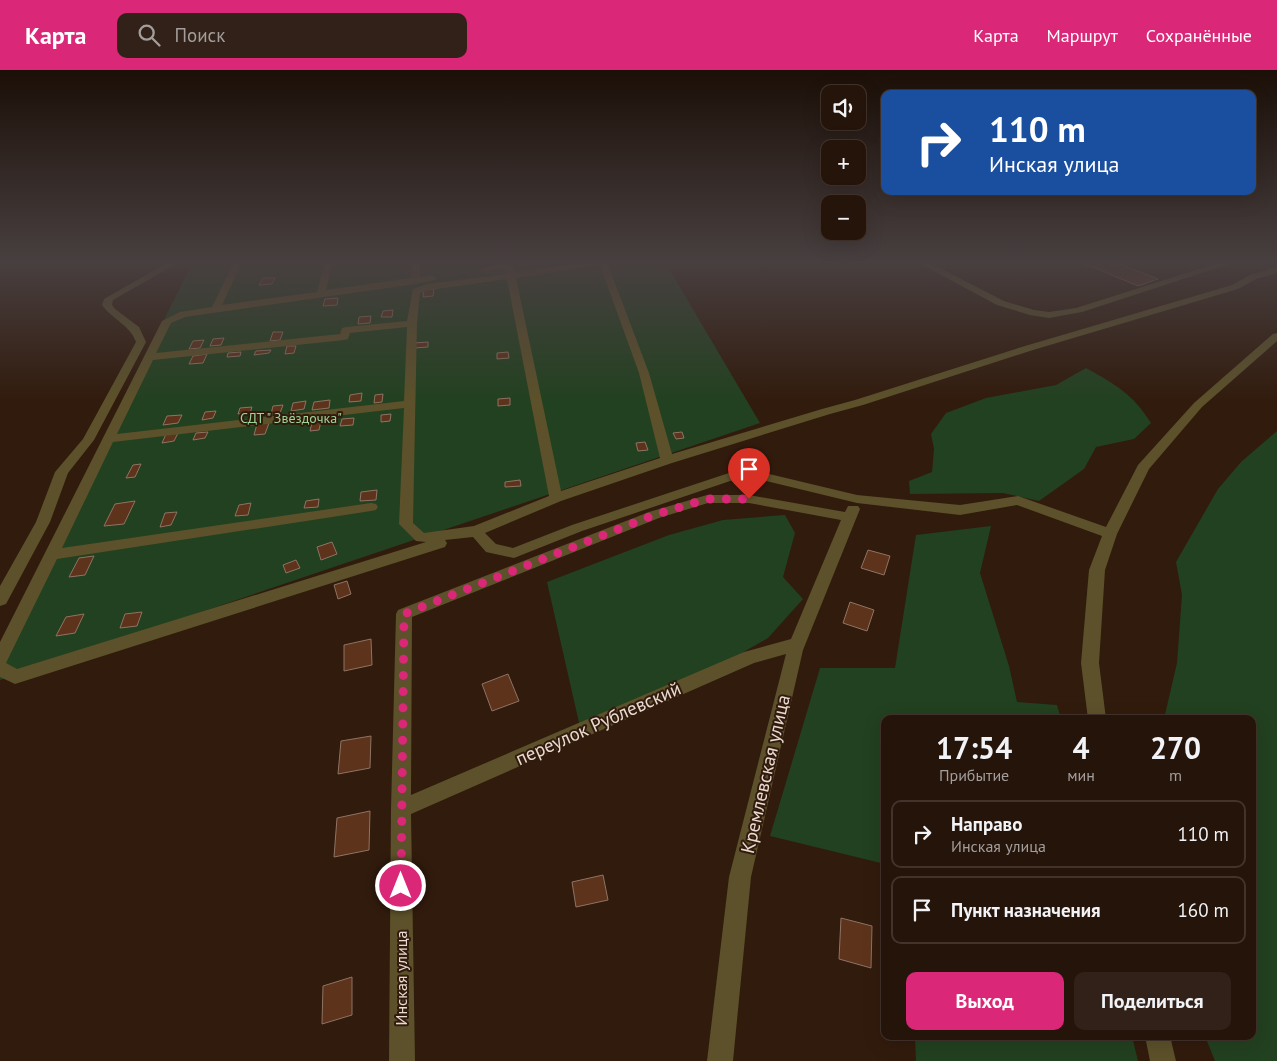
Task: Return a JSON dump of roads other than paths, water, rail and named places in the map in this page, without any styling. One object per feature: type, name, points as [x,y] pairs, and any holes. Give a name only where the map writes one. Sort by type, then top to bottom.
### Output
[{"type":"street","points":[[0,600],[43,522],[62,472],[88,440],[141,342],[139,332],[133,326],[110,312],[108,308]]},
{"type":"street","points":[[0,659],[167,320],[183,314],[227,308]]},
{"type":"street","points":[[414,308],[406,524],[421,538],[476,532]]},
{"type":"street","points":[[517,308],[556,498]]},
{"type":"street","points":[[619,308],[644,373],[667,460]]},
{"type":"street","points":[[1015,308],[1047,315],[1062,315],[1086,308]]},
{"type":"street","points":[[0,668],[15,677],[476,532],[556,498],[667,460],[826,410],[860,403],[1029,348],[1163,308]]},
{"type":"street","points":[[149,357],[344,337],[346,330],[412,323]]},
{"type":"street","points":[[1096,715],[1090,663],[1096,570],[1110,534],[1143,468],[1198,405],[1277,336]]},
{"type":"street","points":[[109,439],[410,404]]},
{"type":"street","points":[[476,532],[490,548],[514,553],[577,528],[744,472],[857,499],[960,510],[1018,500],[1110,534]]},
{"type":"street","name":"Инская улица","points":[[402,1061],[401,809],[404,614],[654,515],[707,499],[749,499],[850,517]]},
{"type":"street","name":"Кремлевская улица","points":[[720,1061],[740,877],[797,644],[857,499]]},
{"type":"street","points":[[51,555],[371,507]]},
{"type":"street","name":"переулок Рублевский","points":[[401,809],[750,657],[797,644]]},
{"type":"street","points":[[1158,1040],[1164,1061]]},
{"type":"park label","name":"СДТ \" Звёздочка\"","points":[[291,418]]}]
